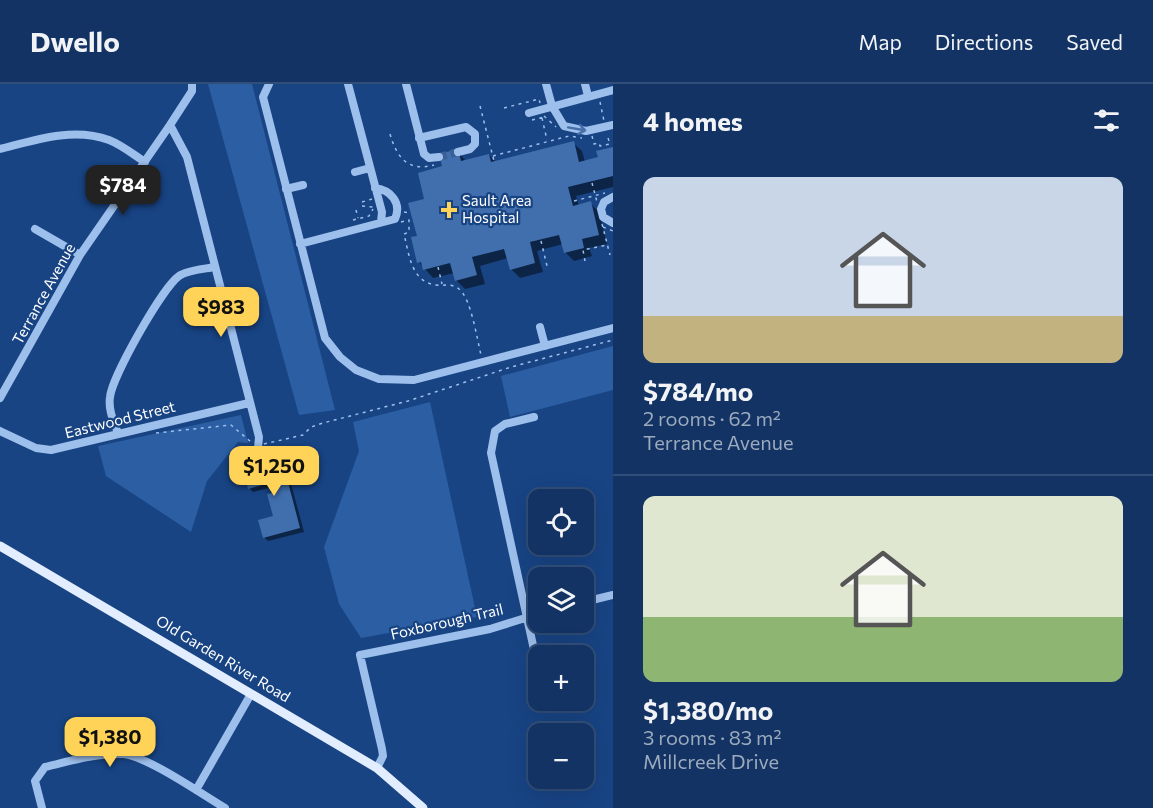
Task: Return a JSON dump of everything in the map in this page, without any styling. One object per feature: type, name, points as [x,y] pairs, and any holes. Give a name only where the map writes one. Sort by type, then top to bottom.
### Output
[{"type":"main road","name":"Old Garden River Road","points":[[0,546],[377,768],[423,808]]},
{"type":"street","name":"Terrance Avenue","points":[[1,393],[80,255],[192,92],[192,84]]},
{"type":"street","points":[[268,84],[263,98],[325,338],[340,357],[356,370],[379,379],[414,380],[613,328]]},
{"type":"street","points":[[348,84],[370,168],[373,189],[382,212],[381,222]]},
{"type":"street","points":[[406,84],[426,157],[440,160]]},
{"type":"street","points":[[546,84],[558,118],[571,130],[586,131],[608,128]]},
{"type":"street","points":[[585,84],[588,96]]},
{"type":"street","points":[[530,116],[552,106],[613,90]]},
{"type":"street","points":[[170,125],[188,157],[258,446]]},
{"type":"street","points":[[419,138],[466,127],[475,134],[475,144],[470,149],[458,153]]},
{"type":"street","points":[[0,149],[60,134],[96,136],[112,141],[145,162]]},
{"type":"street","points":[[355,172],[370,168]]},
{"type":"street","points":[[286,189],[303,185]]},
{"type":"street","points":[[300,244],[395,219],[398,212],[393,196],[387,191],[373,189]]},
{"type":"street","points":[[613,197],[604,202],[601,209],[603,217],[613,223]]},
{"type":"street","points":[[35,229],[80,255]]},
{"type":"street","points":[[118,433],[110,410],[110,396],[115,380],[163,292],[180,275],[215,267]]},
{"type":"street","points":[[540,327],[545,346]]},
{"type":"street","name":"Eastwood Street","points":[[0,431],[36,448],[51,450],[83,445],[118,433],[249,403]]},
{"type":"street","points":[[533,645],[493,467],[491,441],[495,431],[505,424],[534,417]]},
{"type":"street","points":[[594,600],[613,595]]},
{"type":"street","name":"Foxborough Trail","points":[[377,768],[383,756],[382,749],[360,655],[490,629],[527,617]]},
{"type":"street","points":[[196,790],[251,694]]},
{"type":"street","points":[[42,808],[35,781],[45,767],[91,756],[125,754],[196,790],[225,808]]},
{"type":"path","points":[[592,136],[594,144],[599,142],[600,146],[609,144],[608,128],[597,94]]},
{"type":"path","points":[[480,106],[494,161]]},
{"type":"path","points":[[530,116],[543,117],[547,147]]},
{"type":"path","points":[[493,156],[569,136],[592,136],[608,128]]},
{"type":"path","points":[[390,134],[396,151],[409,165],[424,168],[440,160]]},
{"type":"path","points":[[353,220],[369,216],[375,207],[373,189]]},
{"type":"path","points":[[574,201],[613,191]]},
{"type":"path","points":[[362,202],[373,199]]},
{"type":"path","points":[[356,210],[358,219]]},
{"type":"path","points":[[395,219],[397,224],[409,220],[409,232],[405,234],[410,261],[420,278],[428,284],[455,286],[465,296],[483,362]]},
{"type":"path","points":[[603,227],[613,231]]},
{"type":"path","points":[[541,241],[548,270]]},
{"type":"path","points":[[585,261],[583,250],[608,244]]},
{"type":"path","points":[[438,267],[442,286]]},
{"type":"path","points":[[150,433],[231,425],[248,442],[258,446],[271,444],[303,435],[311,427],[323,423],[408,401],[512,367],[613,340]]},
{"type":"shaded area","points":[[208,84],[252,84],[335,410],[299,415]]},
{"type":"shaded area","points":[[613,346],[613,390],[510,417],[501,376]]},
{"type":"shaded area","points":[[430,402],[477,617],[361,638],[339,604],[324,547],[359,451],[353,422]]},
{"type":"shaded area","points":[[241,415],[248,443],[238,442],[207,481],[191,532],[106,476],[98,446]]},
{"type":"building","points":[[574,141],[579,162],[598,157],[596,151],[613,147],[613,176],[568,187],[573,206],[591,201],[599,235],[582,239],[584,248],[564,253],[559,235],[530,242],[535,263],[510,270],[504,249],[472,257],[477,275],[455,281],[450,263],[423,270],[421,262],[417,263],[411,237],[417,236],[408,203],[424,199],[418,173],[442,166],[439,154],[458,149],[461,161],[489,154],[491,162]]},
{"type":"building","points":[[282,459],[300,528],[263,538],[258,520],[273,516],[267,494],[272,493],[269,483],[248,489],[243,469]]},
{"type":"tunnel","points":[[439,157],[458,152]]},
{"type":"place","name":"Sault Area Hospital","points":[[449,210]]}]
